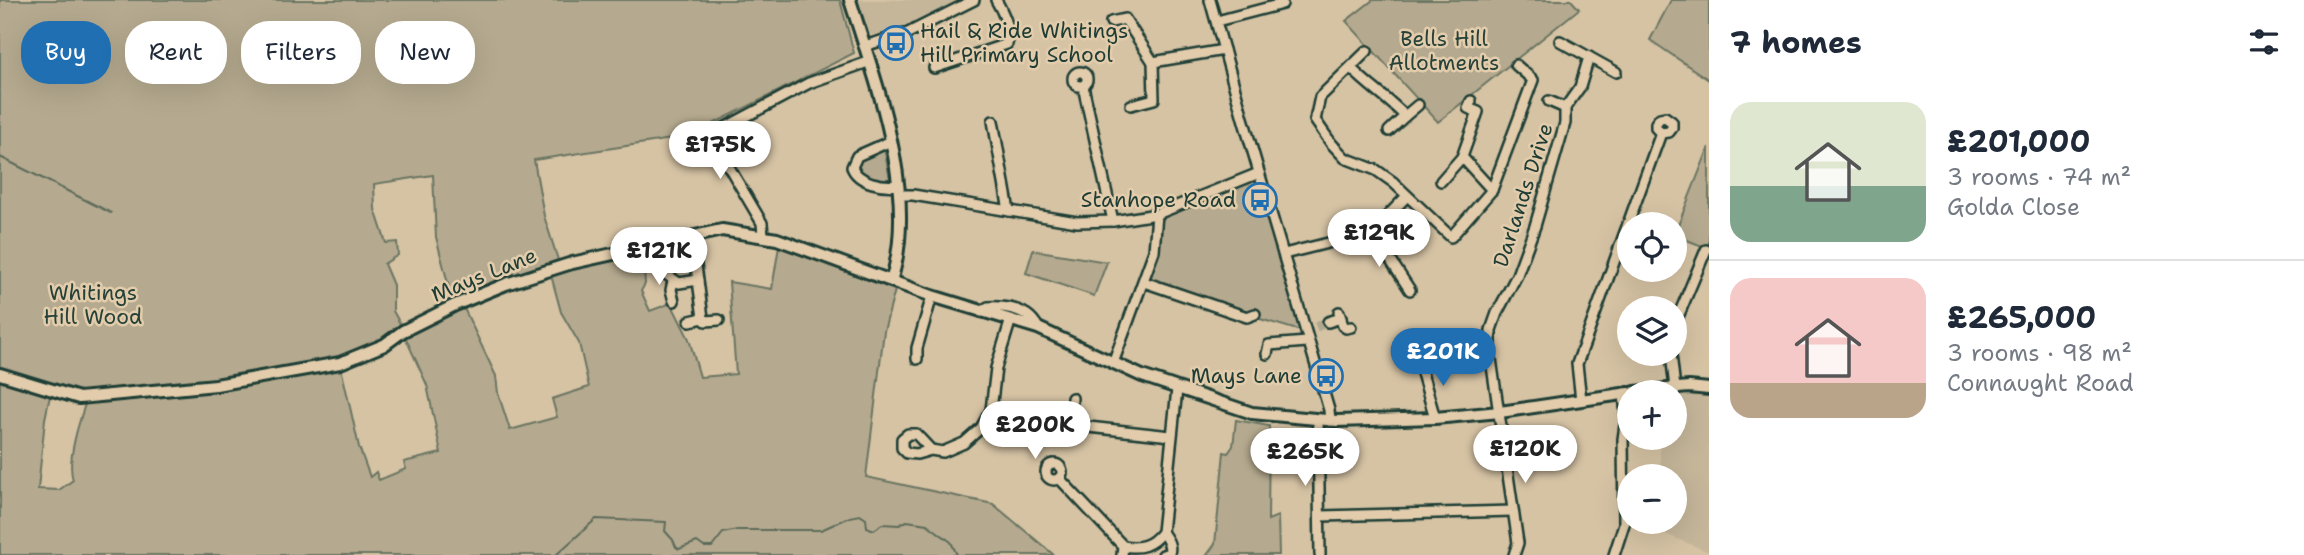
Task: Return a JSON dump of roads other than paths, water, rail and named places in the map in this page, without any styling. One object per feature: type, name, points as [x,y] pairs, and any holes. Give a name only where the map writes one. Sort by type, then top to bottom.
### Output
[{"type":"street","points":[[850,0],[891,141],[899,190],[897,258],[891,281]]},
{"type":"street","points":[[864,46],[908,33],[974,0]]},
{"type":"street","points":[[934,68],[1007,44],[1009,37],[996,0]]},
{"type":"street","points":[[1210,0],[1307,342],[1329,410],[1324,421],[1320,555]]},
{"type":"street","points":[[1217,21],[1282,4],[1280,0]]},
{"type":"street","points":[[1111,22],[1125,19],[1153,62],[1154,99],[1131,105]]},
{"type":"street","points":[[1559,41],[1616,72]]},
{"type":"street","points":[[1153,62],[1224,50]]},
{"type":"street","points":[[1367,51],[1320,97],[1314,120],[1345,158],[1376,170],[1393,182],[1451,237],[1492,190],[1533,80],[1516,65]]},
{"type":"street","name":"Darlands Drive","points":[[1514,555],[1518,543],[1491,359],[1491,330],[1517,275],[1535,226],[1565,123],[1565,108],[1580,87],[1589,57]]},
{"type":"street","points":[[763,235],[762,223],[716,145],[713,138],[715,133],[809,83],[868,62]]},
{"type":"street","points":[[1351,68],[1370,88],[1388,97],[1405,116]]},
{"type":"street","points":[[1083,86],[1112,221]]},
{"type":"street","name":"Darlands Drive","points":[[1549,101],[1565,108]]},
{"type":"street","points":[[1441,181],[1462,157],[1478,112],[1468,108],[1471,102]]},
{"type":"street","points":[[1389,131],[1418,105]]},
{"type":"street","points":[[993,121],[1009,211]]},
{"type":"street","points":[[1581,400],[1577,364],[1661,133]]},
{"type":"street","points":[[891,141],[857,156],[852,167],[859,177],[913,195],[1077,222],[1112,221],[1157,214],[1259,173]]},
{"type":"street","points":[[1462,157],[1492,190]]},
{"type":"street","points":[[1284,254],[1372,232],[1406,196]]},
{"type":"street","points":[[1113,363],[1154,251],[1157,214]]},
{"type":"street","name":"Mays Lane","points":[[0,374],[79,398],[216,385],[340,363],[384,345],[403,331],[455,305],[506,284],[560,266],[716,231],[763,235],[932,296],[1038,328],[1177,389],[1252,414],[1324,421],[1435,418],[1500,412],[1617,395]]},
{"type":"street","points":[[1372,232],[1410,290]]},
{"type":"street","points":[[660,242],[664,268],[673,281],[679,283],[698,280]]},
{"type":"street","points":[[1686,296],[1706,250]]},
{"type":"street","points":[[695,258],[703,318]]},
{"type":"street","points":[[673,281],[671,289],[674,301]]},
{"type":"street","points":[[1144,282],[1247,317],[1255,314]]},
{"type":"street","points":[[916,359],[932,296]]},
{"type":"street","name":"Mays Lane","points":[[981,312],[988,307],[1011,308],[1034,320],[1038,328]]},
{"type":"street","points":[[1328,322],[1340,315],[1343,326],[1351,327]]},
{"type":"street","points":[[690,321],[703,318],[706,321],[719,320]]},
{"type":"street","points":[[931,450],[943,452],[964,443],[981,429],[988,419],[996,368],[1011,319]]},
{"type":"street","points":[[1304,331],[1316,327]]},
{"type":"street","points":[[1268,354],[1269,345],[1307,342]]},
{"type":"street","points":[[1420,366],[1435,418]]},
{"type":"street","name":"Mays Lane","points":[[1687,388],[1709,388]]},
{"type":"street","points":[[1059,478],[1123,551],[1151,543],[1161,532],[1177,389]]},
{"type":"street","points":[[1070,425],[1072,398]]},
{"type":"street","points":[[1057,424],[1171,436]]},
{"type":"street","points":[[1614,555],[1624,524],[1623,450]]},
{"type":"street","points":[[1321,516],[1513,511]]},
{"type":"street","points":[[1161,532],[1167,539],[1170,550],[1163,555]]},
{"type":"waterway","points":[[0,157],[111,213]]},
{"type":"waterway","points":[[556,555],[596,519],[666,522],[665,531],[679,549],[697,542],[704,547],[712,547],[723,533],[737,530],[821,530],[860,515],[866,519],[867,527],[874,530],[882,524],[899,525],[907,521],[927,524],[951,542],[957,555]]},
{"type":"tunnel","points":[[1316,327],[1328,322]]},
{"type":"place","name":"Hail & Ride Whitings Hill Primary School","points":[[896,43]]},
{"type":"place","name":"Stanhope Road","points":[[1260,200]]},
{"type":"place","name":"Mays Lane","points":[[1326,376]]},
{"type":"park label","name":"Bells Hill Allotments","points":[[1444,51]]},
{"type":"park label","name":"Whitings Hill Wood","points":[[93,305]]}]
